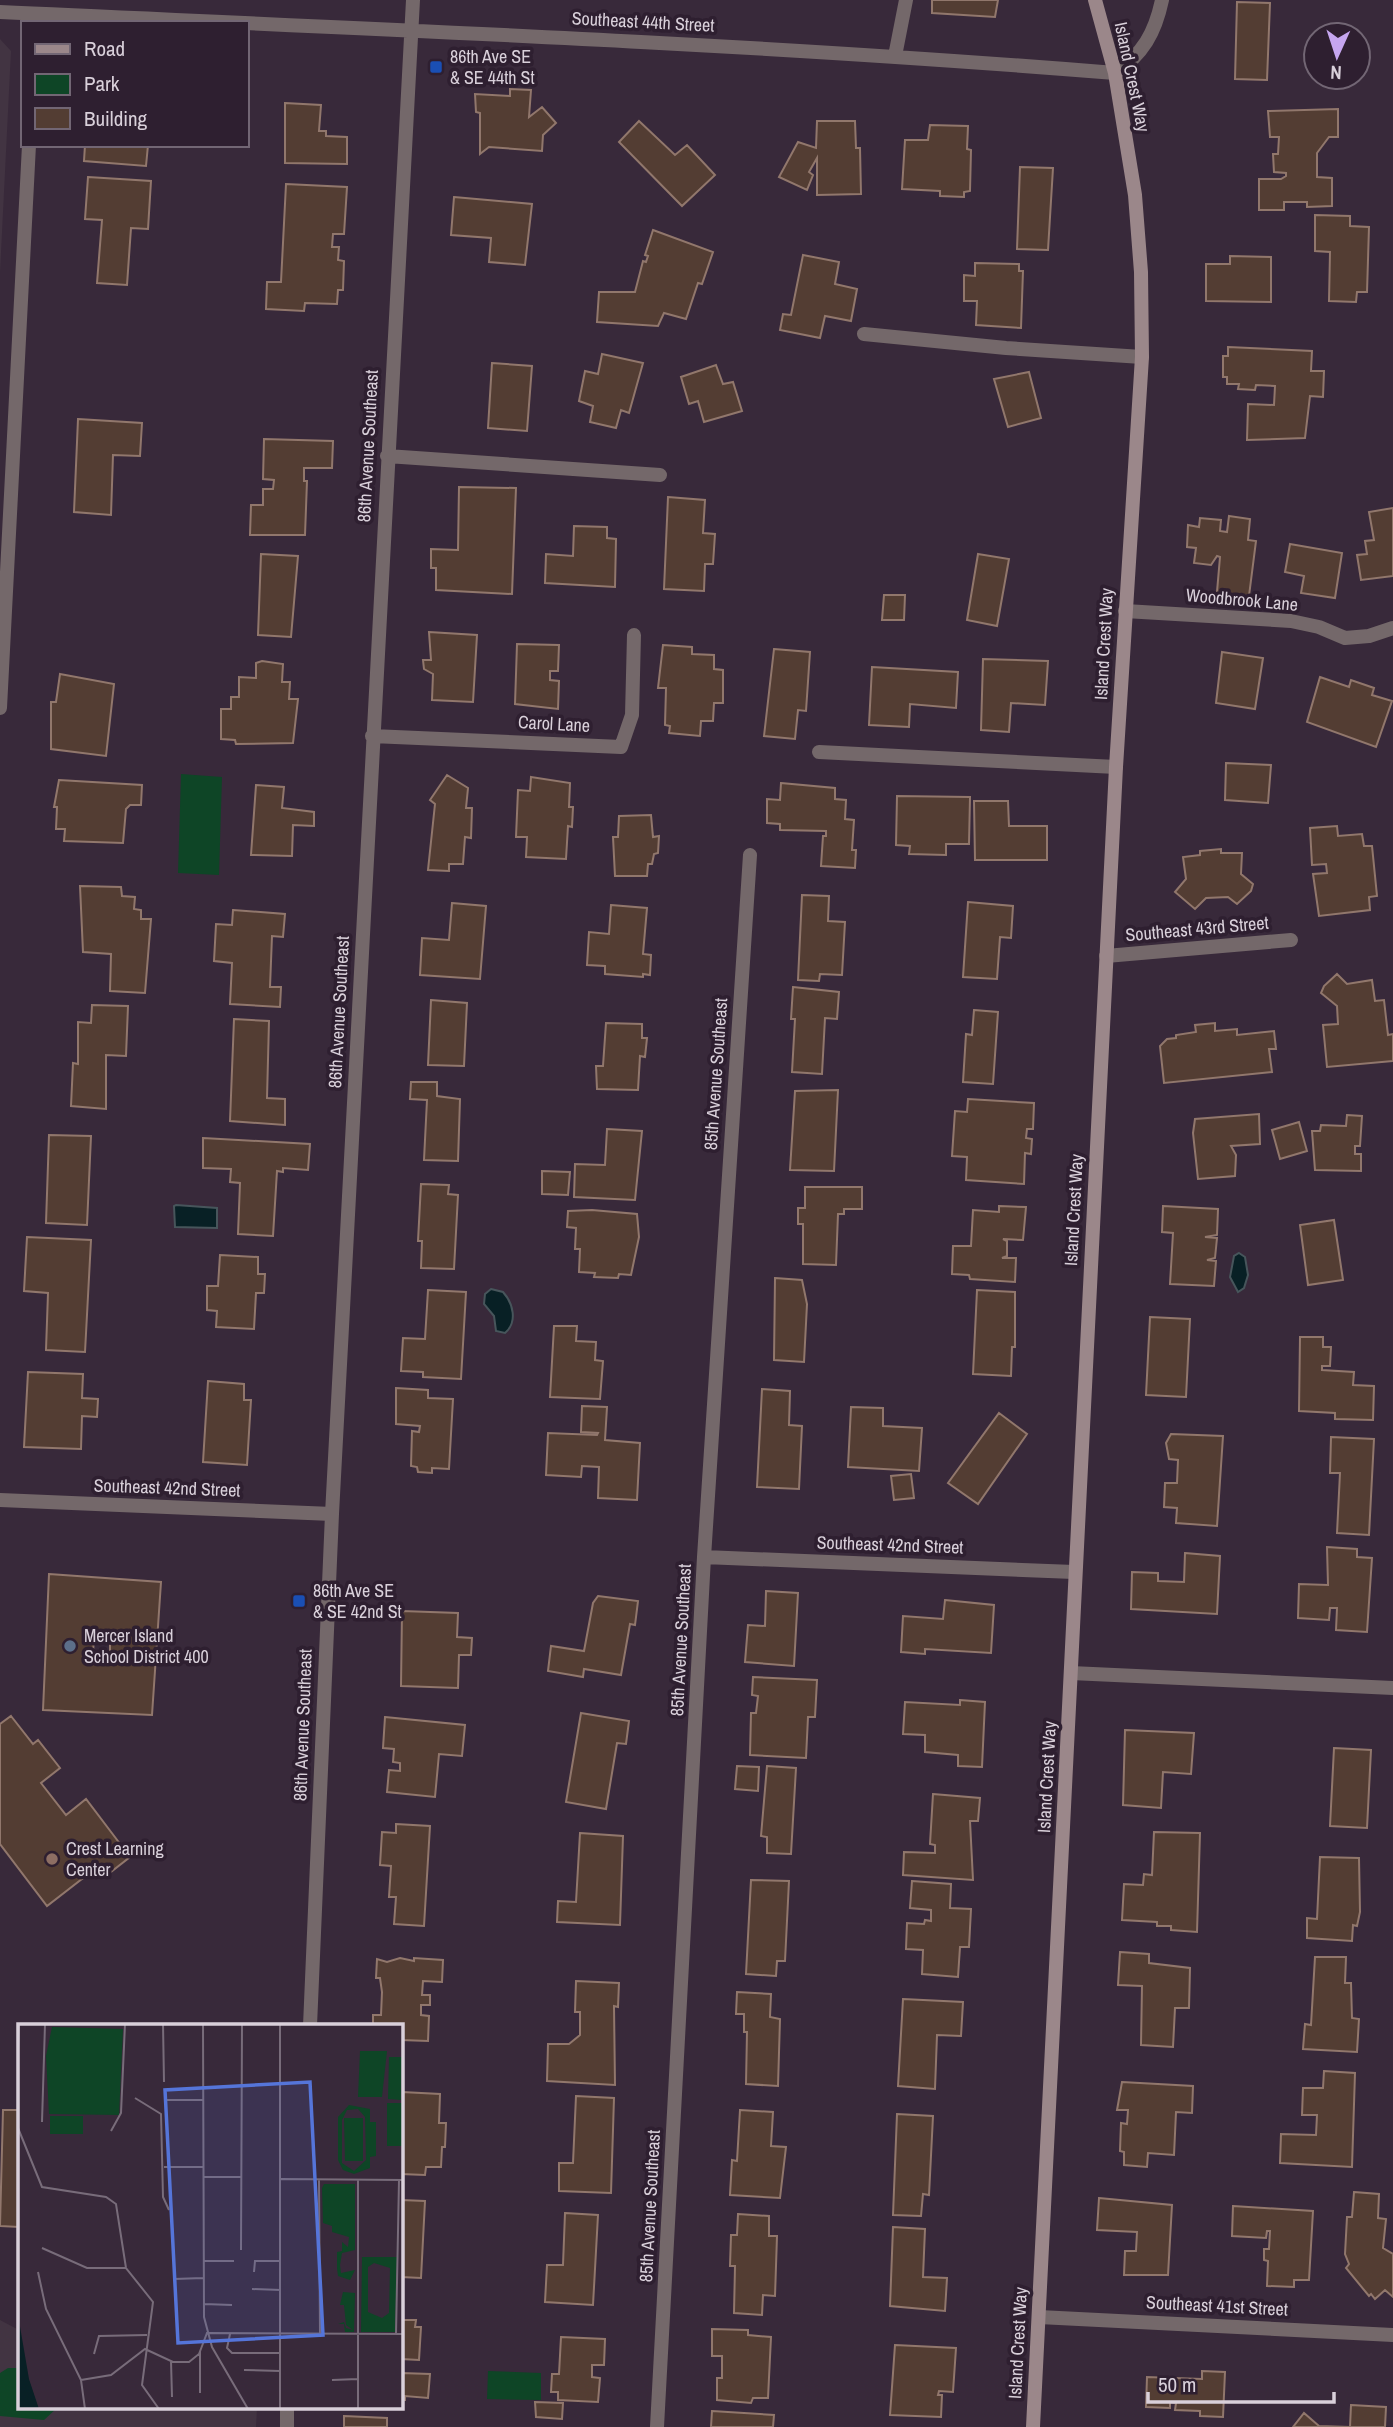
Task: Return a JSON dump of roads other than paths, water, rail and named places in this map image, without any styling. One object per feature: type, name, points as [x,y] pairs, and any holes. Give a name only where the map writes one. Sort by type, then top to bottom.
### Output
[{"type":"main road","name":"Island Crest Way","points":[[1033,2427],[1116,767],[1142,357],[1139,237],[1115,73],[1094,0]]},
{"type":"street","name":"86th Avenue Southeast","points":[[310,2024],[332,1514],[413,0]]},
{"type":"street","points":[[894,55],[905,0]]},
{"type":"street","points":[[1115,73],[1136,59],[1144,48],[1152,35],[1162,0]]},
{"type":"street","name":"Southeast 44th Street","points":[[0,12],[35,18],[148,21]]},
{"type":"street","name":"Southeast 44th Street","points":[[248,24],[411,28],[894,55],[1115,73]]},
{"type":"street","points":[[0,708],[29,147]]},
{"type":"street","points":[[864,334],[1006,348],[1142,357]]},
{"type":"street","points":[[387,456],[660,475]]},
{"type":"street","name":"Woodbrook Lane","points":[[1125,611],[1291,621],[1345,638],[1369,636],[1393,628]]},
{"type":"street","name":"Carol Lane","points":[[372,736],[621,747],[632,715],[634,635]]},
{"type":"street","points":[[819,752],[1116,767]]},
{"type":"street","name":"85th Avenue Southeast","points":[[657,2427],[705,1557],[750,855]]},
{"type":"street","name":"Southeast 43rd Street","points":[[1107,956],[1291,940]]},
{"type":"street","name":"Southeast 42nd Street","points":[[0,1500],[332,1514]]},
{"type":"street","name":"Southeast 42nd Street","points":[[705,1557],[1074,1572]]},
{"type":"street","points":[[1071,1673],[1393,1688]]},
{"type":"street","name":"Southeast 41st Street","points":[[1039,2317],[1393,2335]]},
{"type":"place","name":"86th Ave SE & SE 44th St","points":[[436,67]]},
{"type":"place","name":"86th Ave SE & SE 42nd St","points":[[299,1601]]},
{"type":"place","name":"Mercer Island School District 400","points":[[70,1646]]},
{"type":"place","name":"Crest Learning Center","points":[[52,1859]]}]
